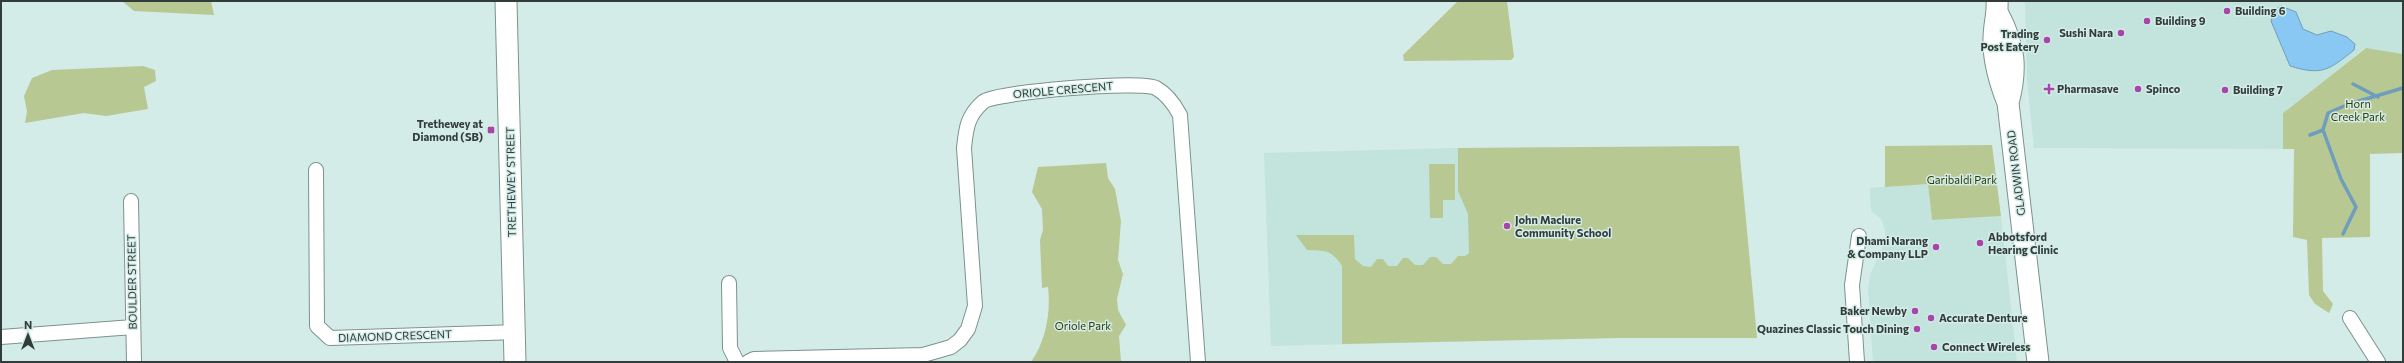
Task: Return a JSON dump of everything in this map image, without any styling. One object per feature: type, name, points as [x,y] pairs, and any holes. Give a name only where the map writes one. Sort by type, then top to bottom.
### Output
[{"type":"main road","name":"TRETHEWEY STREET","points":[[506,1],[515,362]]},
{"type":"main road","name":"GLADWIN ROAD","points":[[1998,8],[2010,36],[2014,73],[2008,103],[2035,357]]},
{"type":"street","name":"ORIOLE CRESCENT","points":[[748,362],[754,359],[923,356],[951,347],[968,330],[975,306],[964,148],[966,124],[983,101],[1011,93],[1131,84],[1156,87],[1172,101],[1180,114],[1198,362]]},
{"type":"street","name":"DIAMOND CRESCENT","points":[[316,170],[317,326],[321,331],[330,338],[514,332]]},
{"type":"street","name":"BOULDER STREET","points":[[131,201],[134,362]]},
{"type":"street","points":[[1857,362],[1852,285],[1859,236]]},
{"type":"street","points":[[729,283],[730,348],[737,362]]},
{"type":"street","points":[[2350,318],[2378,362]]},
{"type":"street","points":[[1,337],[133,328]]},
{"type":"shaded area","points":[[2025,1],[2403,1],[2403,54],[2365,48],[2283,113],[2283,149],[2034,148],[2027,80]]},
{"type":"shaded area","name":"John Maclure Community School","points":[[1739,146],[1757,338],[1618,338],[1271,346],[1264,153],[1458,148]]},
{"type":"shaded area","points":[[1928,184],[1932,220],[2001,216],[2017,362],[1873,362],[1868,290],[1870,275],[1885,242],[1885,229],[1881,219],[1871,211],[1870,188]]},
{"type":"green space","points":[[122,1],[211,1],[214,15],[134,11]]},
{"type":"green space","points":[[1458,1],[1507,1],[1514,57],[1511,60],[1404,61],[1403,55]]},
{"type":"green space","name":"Horn Creek Park","points":[[2366,48],[2403,54],[2403,153],[2370,154],[2370,237],[2322,238],[2323,291],[2333,304],[2329,313],[2315,304],[2309,295],[2307,240],[2293,237],[2294,149],[2283,149],[2283,113]]},
{"type":"green space","points":[[143,66],[155,70],[156,81],[144,87],[148,109],[106,116],[84,113],[25,123],[27,111],[24,96],[32,78],[52,70]]},
{"type":"green space","name":"Garibaldi Park","points":[[1992,145],[2001,216],[1932,220],[1928,184],[1885,187],[1885,146]]},
{"type":"green space","name":"John Maclure Community School","points":[[1739,146],[1757,338],[1618,338],[1342,344],[1342,266],[1334,256],[1327,252],[1307,250],[1296,235],[1354,235],[1355,259],[1363,266],[1371,267],[1377,259],[1383,259],[1388,266],[1397,266],[1403,258],[1408,258],[1415,265],[1423,265],[1430,257],[1436,257],[1443,264],[1451,264],[1458,256],[1465,256],[1469,253],[1468,214],[1458,191],[1458,148]]},
{"type":"green space","name":"Oriole Park","points":[[1106,163],[1108,178],[1115,189],[1121,221],[1118,260],[1123,274],[1117,299],[1118,310],[1126,325],[1119,336],[1121,362],[1031,362],[1044,336],[1049,306],[1048,287],[1042,288],[1040,240],[1043,230],[1042,209],[1032,192],[1038,167]]},
{"type":"green space","points":[[1429,164],[1455,164],[1455,200],[1443,200],[1443,218],[1430,218]]},
{"type":"water","points":[[2281,6],[2296,12],[2303,29],[2317,35],[2331,31],[2347,37],[2355,44],[2354,50],[2338,62],[2318,71],[2310,71],[2290,66],[2271,21],[2274,10]]},
{"type":"waterway","points":[[2353,84],[2378,97]]},
{"type":"waterway","points":[[2343,234],[2356,207],[2341,179],[2323,130],[2328,113],[2349,104],[2403,88]]},
{"type":"waterway","points":[[2310,135],[2323,130]]},
{"type":"place","name":"Building 6","points":[[2227,11]]},
{"type":"place","name":"Building 9","points":[[2147,21]]},
{"type":"place","name":"Sushi Nara","points":[[2121,33]]},
{"type":"place","name":"Trading Post Eatery","points":[[2047,40]]},
{"type":"place","name":"Pharmasave","points":[[2049,89]]},
{"type":"place","name":"Spinco","points":[[2138,89]]},
{"type":"place","name":"Building 7","points":[[2225,90]]},
{"type":"place","name":"Trethewey at Diamond (SB)","points":[[491,130]]},
{"type":"place","name":"John Maclure Community School","points":[[1507,226]]},
{"type":"place","name":"Abbotsford Hearing Clinic","points":[[1980,243]]},
{"type":"place","name":"Dhami Narang & Company LLP","points":[[1936,247]]},
{"type":"place","name":"Baker Newby","points":[[1915,311]]},
{"type":"place","name":"Accurate Denture","points":[[1931,318]]},
{"type":"place","name":"Quazines Classic Touch Dining","points":[[1917,329]]},
{"type":"place","name":"Connect Wireless","points":[[1934,347]]}]
